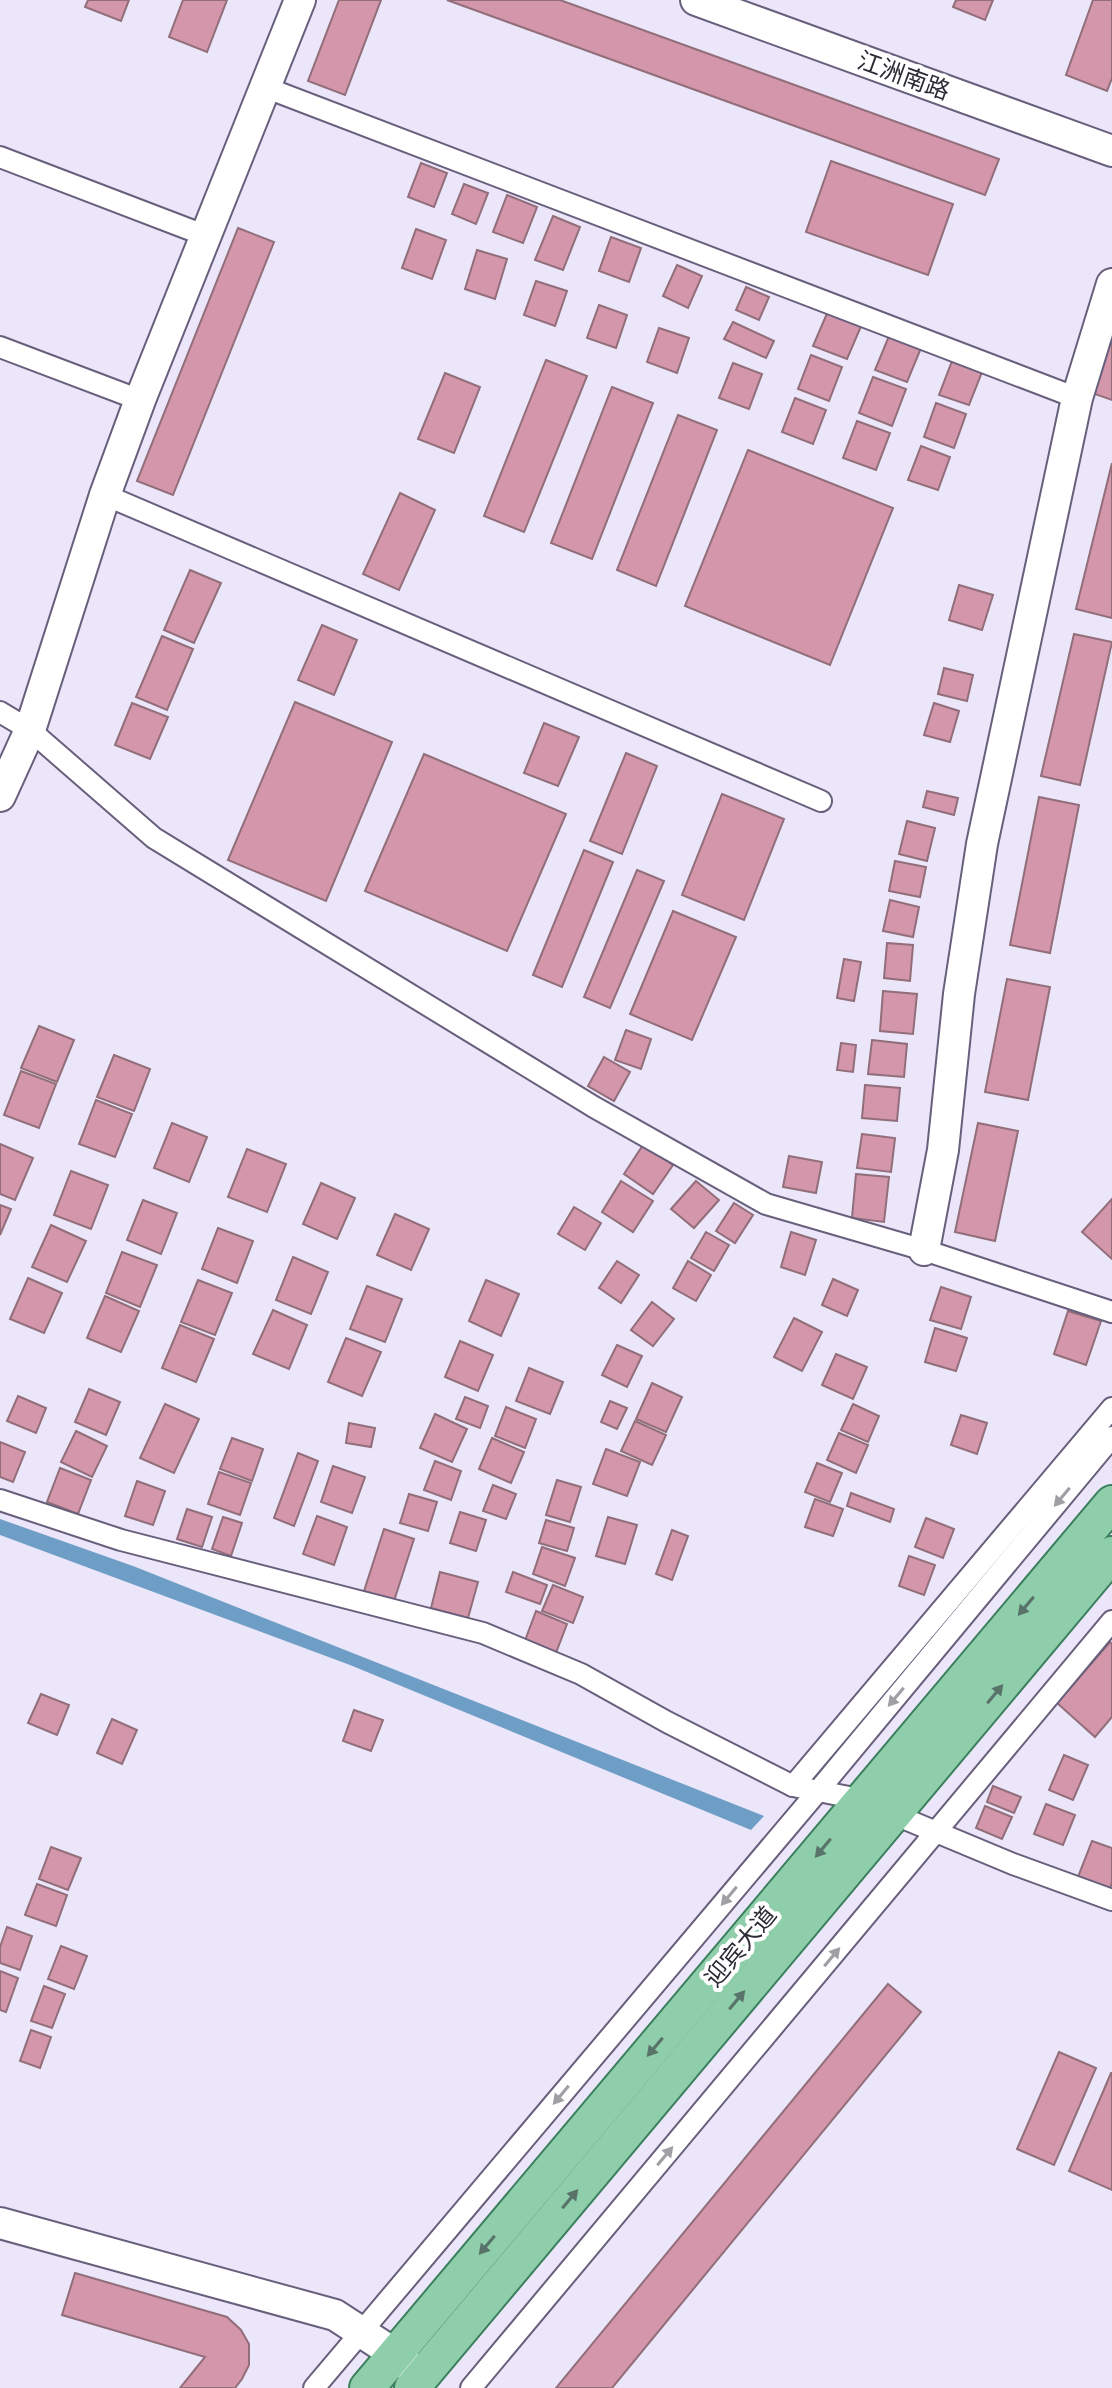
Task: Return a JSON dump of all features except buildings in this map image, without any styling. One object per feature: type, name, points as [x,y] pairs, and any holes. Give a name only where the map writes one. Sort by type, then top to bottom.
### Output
[{"type":"main road","name":"迎宾大道","points":[[423,2384],[878,1807],[1112,1503]]},
{"type":"main road","name":"迎宾大道","points":[[367,2388],[878,1807],[1112,1554]]},
{"type":"street","points":[[0,796],[30,730],[105,495],[140,400],[300,0]]},
{"type":"street","name":"江洲南路","points":[[696,0],[1112,151]]},
{"type":"street","points":[[267,88],[1077,398]]},
{"type":"street","points":[[0,157],[204,235]]},
{"type":"street","points":[[924,1250],[943,1150],[959,994],[982,844],[1077,398],[1112,284]]},
{"type":"street","points":[[0,347],[140,400]]},
{"type":"street","points":[[105,495],[821,801]]},
{"type":"street","points":[[0,712],[30,730],[154,838],[594,1107],[766,1204],[924,1250],[1112,1312]]},
{"type":"street","points":[[793,1786],[1112,1408]]},
{"type":"street","points":[[314,2388],[1112,1437]]},
{"type":"street","points":[[0,1500],[121,1540],[483,1633],[581,1674],[793,1786],[878,1807],[1013,1864],[1112,1900]]},
{"type":"street","points":[[471,2388],[1112,1621]]},
{"type":"street","points":[[0,2223],[335,2315],[395,2354],[423,2384]]},
{"type":"water","points":[[0,1519],[133,1566],[764,1816],[751,1830],[350,1665],[0,1535]]}]
